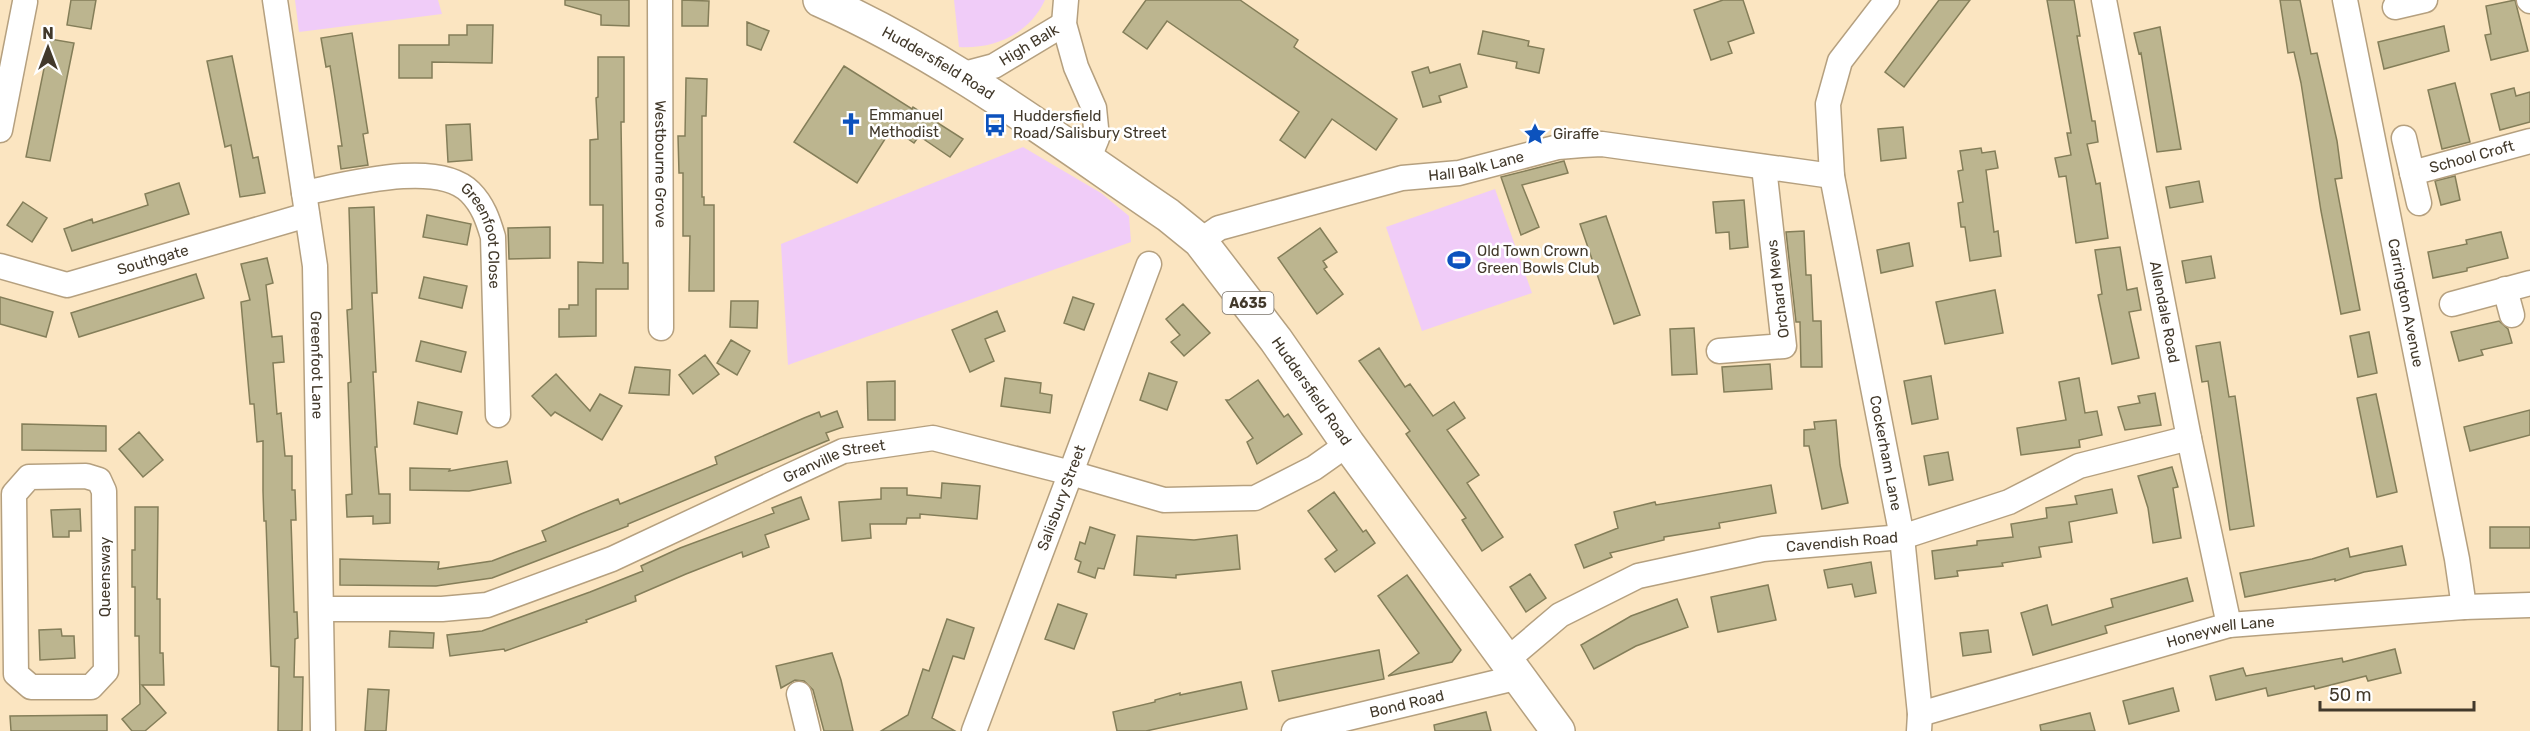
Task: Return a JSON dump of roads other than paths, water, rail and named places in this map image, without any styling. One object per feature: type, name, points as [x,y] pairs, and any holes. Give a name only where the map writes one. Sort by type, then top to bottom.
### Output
[{"type":"highway","name":"Huddersfield Road","points":[[820,0],[855,15],[960,75],[1168,215],[1200,241],[1276,340],[1348,444],[1558,731]]},
{"type":"street","name":"Greenfoot Lane","points":[[275,0],[315,267],[323,731]]},
{"type":"street","name":"Westbourne Grove","points":[[660,0],[661,328]]},
{"type":"street","name":"High Balk","points":[[1066,0],[1064,24],[1076,67],[1094,108],[1097,138],[1088,160]]},
{"type":"street","name":"Cockerham Lane","points":[[1887,0],[1840,61],[1828,104],[1832,176],[1902,537],[1919,723]]},
{"type":"street","name":"Allendale Road","points":[[2104,0],[2189,438],[2229,625]]},
{"type":"street","name":"Carrington Avenue","points":[[2345,0],[2455,548],[2464,607]]},
{"type":"street","points":[[2395,7],[2425,0]]},
{"type":"street","points":[[0,130],[25,2]]},
{"type":"street","name":"High Balk","points":[[960,75],[994,66],[1064,24]]},
{"type":"street","name":"School Croft","points":[[2404,138],[2419,203]]},
{"type":"street","name":"School Croft","points":[[2412,173],[2530,141]]},
{"type":"street","name":"Hall Balk Lane","points":[[1200,241],[1219,228],[1402,178],[1458,173],[1558,147],[1602,144],[1832,176]]},
{"type":"street","name":"Orchard Mews","points":[[1719,351],[1784,346],[1764,167]]},
{"type":"street","name":"Greenfoot Close","points":[[306,204],[372,179],[424,174],[448,180],[469,190],[485,211],[493,237],[498,414]]},
{"type":"street","name":"Southgate","points":[[0,266],[67,285],[306,204]]},
{"type":"street","name":"Salisbury Street","points":[[974,731],[1149,264]]},
{"type":"street","points":[[2452,304],[2530,283]]},
{"type":"street","points":[[2505,290],[2512,315]]},
{"type":"street","name":"Granville Street","points":[[322,609],[442,609],[488,605],[612,559],[843,451],[933,438],[1071,473],[1164,500],[1256,498],[1314,468],[1348,444]]},
{"type":"street","name":"Cavendish Road","points":[[1513,668],[1560,615],[1638,576],[1763,549],[1902,537],[2008,502],[2079,466],[2189,438]]},
{"type":"street","name":"Queensway","points":[[86,476],[99,480],[104,491],[106,671],[91,687],[31,687],[16,674],[8,586],[15,494],[29,477],[86,476]]},
{"type":"street","name":"Honeywell Lane","points":[[1919,723],[2229,625],[2464,607],[2530,605]]},
{"type":"street","name":"Bond Road","points":[[1294,731],[1349,724],[1513,668]]},
{"type":"street","points":[[799,694],[808,731]]},
{"type":"place","name":"Emmanuel Methodist","points":[[851,124]]},
{"type":"place","name":"Huddersfield Road/Salisbury Street","points":[[995,125]]},
{"type":"place","name":"Giraffe","points":[[1535,134]]},
{"type":"place","name":"Old Town Crown Green Bowls Club","points":[[1459,260]]}]
